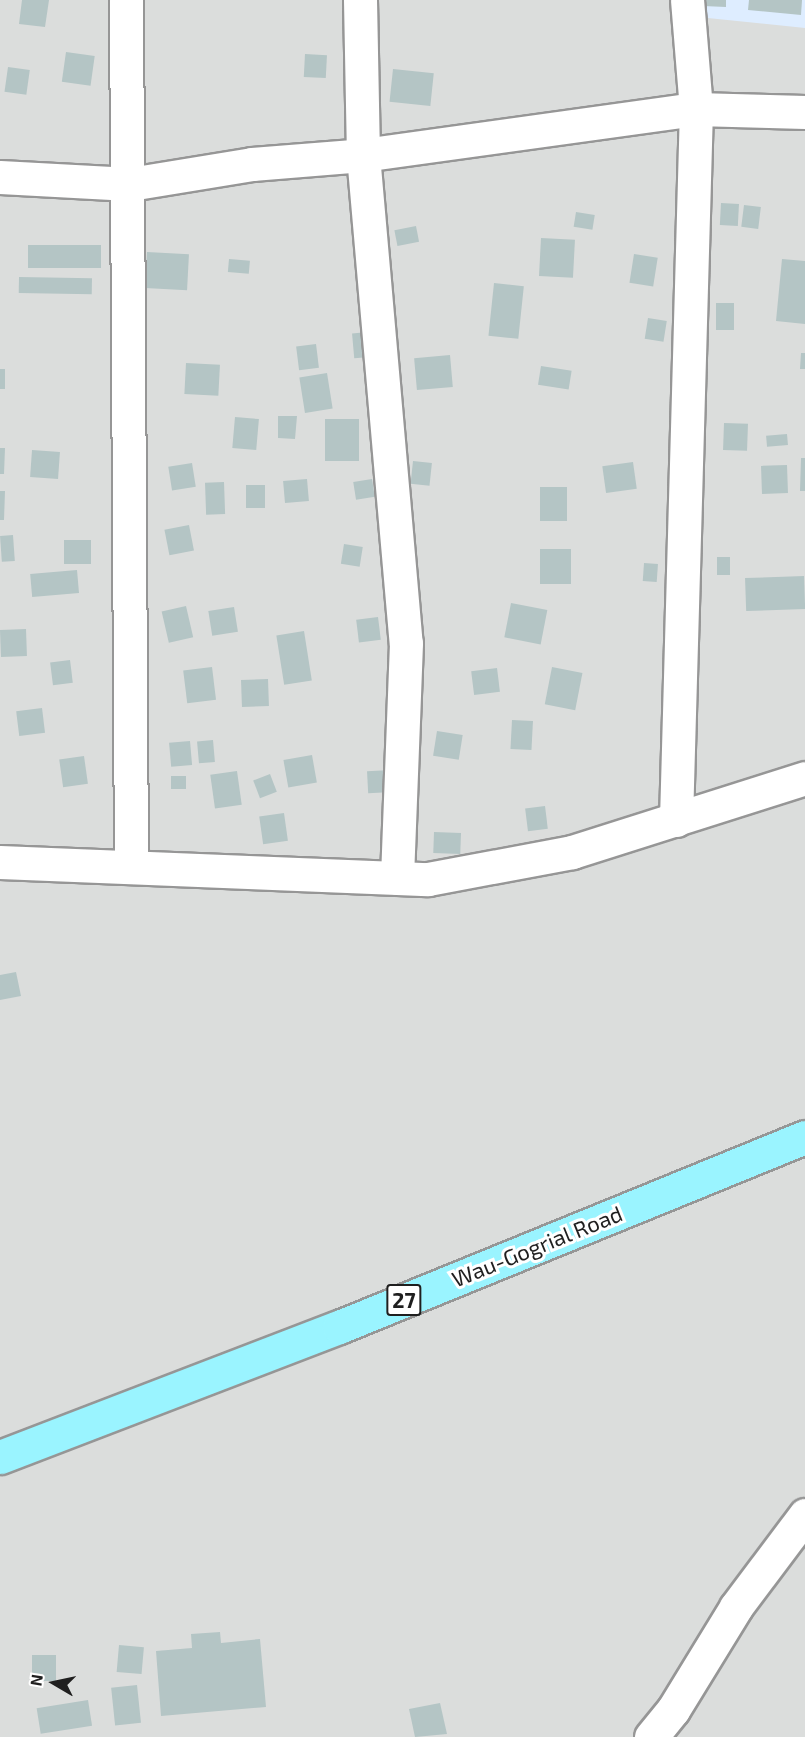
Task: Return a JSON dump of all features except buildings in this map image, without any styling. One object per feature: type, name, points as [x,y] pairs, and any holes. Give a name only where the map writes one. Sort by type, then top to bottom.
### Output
[{"type":"main road","name":"Wau-Gogrial Road","points":[[0,1456],[339,1327],[805,1137]]},
{"type":"street","points":[[126,0],[130,184],[131,865]]},
{"type":"street","points":[[360,0],[363,155],[406,644],[397,878]]},
{"type":"street","points":[[676,820],[696,110],[687,0]]},
{"type":"street","points":[[0,177],[130,184],[252,164],[363,155],[696,110],[805,112]]},
{"type":"street","points":[[0,862],[131,865],[428,879],[572,852],[805,778]]},
{"type":"street","points":[[651,1737],[673,1710],[736,1607],[805,1515]]},
{"type":"shaded area","points":[[0,0],[805,0],[805,1737],[0,1737]]},
{"type":"shaded area","points":[[697,0],[805,0],[805,28],[698,17]]}]
